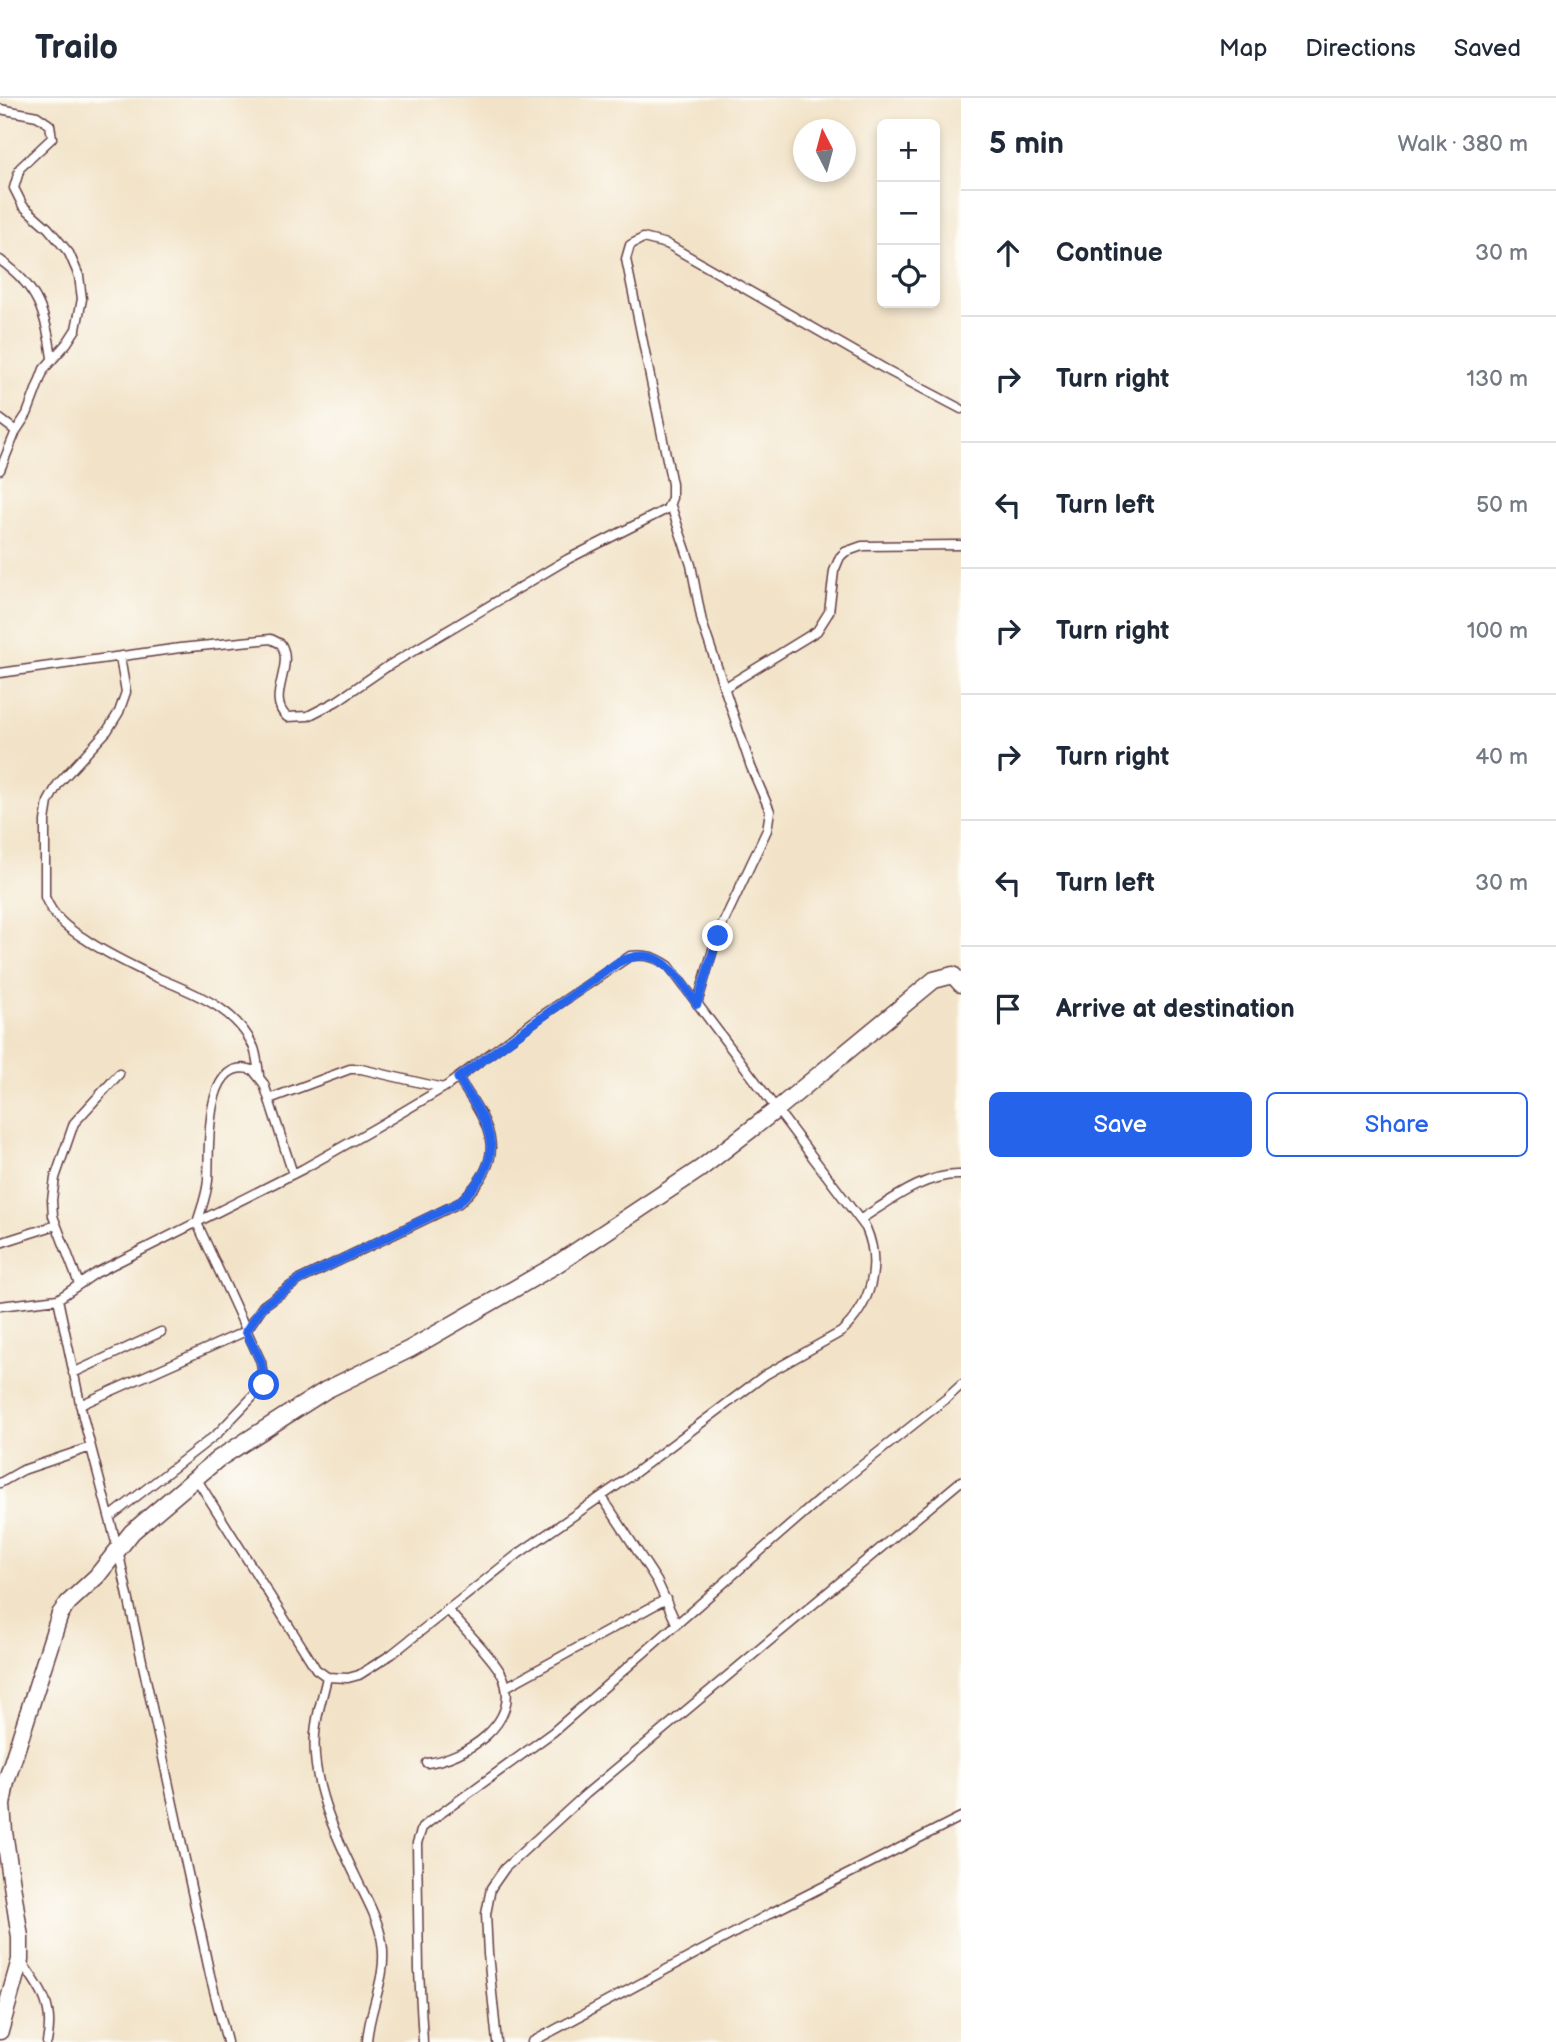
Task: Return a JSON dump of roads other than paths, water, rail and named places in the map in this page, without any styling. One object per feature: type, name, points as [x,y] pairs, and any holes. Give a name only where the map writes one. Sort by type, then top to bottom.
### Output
[{"type":"street","points":[[0,2031],[20,1959],[20,1937],[1,1806],[6,1782],[60,1614],[132,1532],[218,1459],[294,1409],[326,1390],[410,1349],[554,1266],[700,1169],[925,987],[947,975],[959,977]]},
{"type":"lane","points":[[0,110],[37,116],[46,120],[52,129],[49,142],[20,167],[14,181],[19,201],[59,239],[69,253],[79,276],[82,299],[76,329],[39,379],[27,414],[16,431],[0,470]]},
{"type":"lane","points":[[697,1004],[715,943],[770,818],[702,622],[691,565],[670,503],[672,484],[626,259],[630,245],[636,241],[650,239],[667,244],[885,369],[961,409]]},
{"type":"lane","points":[[0,260],[27,282],[36,296],[43,313],[52,358]]},
{"type":"lane","points":[[2,423],[16,431]]},
{"type":"lane","points":[[0,673],[264,639],[277,640],[286,655],[286,667],[279,692],[280,708],[287,717],[308,716],[337,701],[388,666],[568,559],[661,513],[670,503]]},
{"type":"lane","points":[[724,688],[817,631],[830,612],[836,565],[840,557],[853,548],[961,545]]},
{"type":"lane","points":[[120,657],[125,692],[119,712],[107,731],[58,785],[48,802],[45,821],[45,897],[49,907],[64,926],[92,944],[218,1006],[240,1027],[256,1055],[259,1075],[293,1174]]},
{"type":"lane","points":[[0,1306],[58,1299],[96,1273],[293,1174],[443,1088],[630,956],[644,954],[669,966],[860,1219],[872,1243],[874,1274],[864,1300],[841,1332],[765,1375],[602,1497],[518,1554],[368,1670],[348,1678],[327,1677],[316,1669],[196,1478]]},
{"type":"lane","points":[[110,1517],[217,1434],[264,1385],[264,1370],[197,1223],[207,1188],[210,1115],[218,1091],[227,1075],[234,1070],[247,1068],[259,1075]]},
{"type":"lane","points":[[269,1099],[350,1069],[361,1069],[443,1088]]},
{"type":"lane","points":[[79,1284],[56,1225],[52,1200],[55,1178],[71,1128],[77,1118],[119,1074]]},
{"type":"lane","points":[[80,1405],[246,1331],[263,1306],[299,1280],[447,1210],[470,1192],[490,1162],[491,1140],[482,1115],[458,1078]]},
{"type":"lane","points":[[860,1219],[916,1186],[945,1176],[961,1175]]},
{"type":"lane","points":[[0,1243],[56,1225]]},
{"type":"lane","points":[[58,1299],[80,1405],[118,1550],[210,1975],[227,2042]]},
{"type":"lane","points":[[73,1373],[161,1332]]},
{"type":"lane","points":[[423,2042],[416,1843],[422,1828],[458,1798],[552,1732],[827,1493],[961,1385]]},
{"type":"lane","points":[[0,1483],[23,1470],[91,1447]]},
{"type":"lane","points":[[498,2042],[486,1913],[491,1888],[505,1868],[586,1794],[961,1481]]},
{"type":"lane","points":[[602,1497],[657,1581],[676,1623]]},
{"type":"lane","points":[[506,1687],[666,1599]]},
{"type":"lane","points":[[427,1763],[448,1760],[460,1754],[491,1731],[503,1712],[506,1687],[499,1671],[447,1609]]},
{"type":"lane","points":[[327,1677],[316,1720],[316,1765],[334,1825],[377,1920],[385,1959],[367,2042]]},
{"type":"lane","points":[[533,2042],[771,1913],[961,1817]]},
{"type":"lane","points":[[20,1959],[47,2003],[47,2042]]}]
